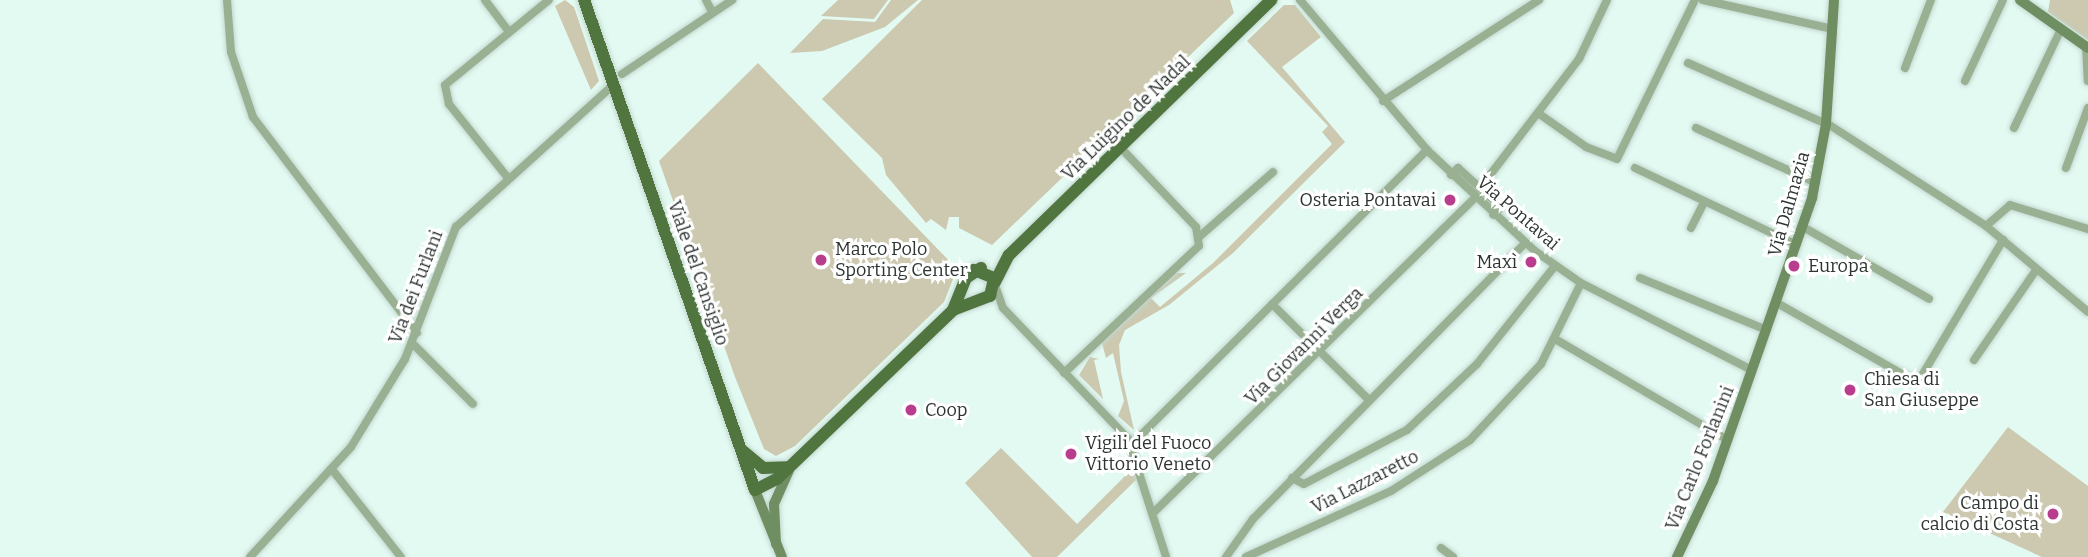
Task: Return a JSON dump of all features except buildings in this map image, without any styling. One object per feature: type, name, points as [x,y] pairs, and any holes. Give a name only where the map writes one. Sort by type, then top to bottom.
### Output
[{"type":"main road","name":"Viale del Cansiglio","points":[[583,0],[755,490]]},
{"type":"main road","name":"Via Luigino de Nadal","points":[[755,490],[791,466],[953,310],[964,283],[974,270],[1007,257],[1272,1]]},
{"type":"main road","name":"Via Luigino de Nadal","points":[[953,310],[981,300],[995,284],[1007,257]]},
{"type":"main road","points":[[974,270],[988,271],[995,284]]},
{"type":"main road","points":[[964,283],[981,300]]},
{"type":"main road","points":[[741,448],[763,468],[791,466]]},
{"type":"street","points":[[227,0],[231,52],[253,117],[417,333]]},
{"type":"street","points":[[485,0],[508,31]]},
{"type":"street","points":[[508,178],[444,92],[451,78],[549,0]]},
{"type":"street","points":[[706,0],[712,12]]},
{"type":"street","points":[[622,74],[732,0]]},
{"type":"street","name":"Via Pontavai","points":[[1300,0],[1427,150],[1525,243],[1581,283],[1752,370]]},
{"type":"street","name":"Via Pontavai","points":[[1308,0],[1314,14]]},
{"type":"street","points":[[1383,101],[1539,0]]},
{"type":"street","points":[[1479,188],[1589,43],[1607,0]]},
{"type":"street","points":[[1538,113],[1586,148],[1618,159],[1695,0]]},
{"type":"street","points":[[1703,0],[1833,29]]},
{"type":"street","name":"Via Dalmazia","points":[[1752,370],[1804,227],[1816,183],[1826,124],[1834,0]]},
{"type":"street","points":[[1905,68],[1931,0]]},
{"type":"street","points":[[1965,81],[2003,0]]},
{"type":"street","points":[[2020,0],[2087,47],[2088,81]]},
{"type":"street","points":[[2014,128],[2061,29]]},
{"type":"street","points":[[1688,63],[1826,124],[1986,226],[2088,312]]},
{"type":"street","name":"Via dei Furlani","points":[[250,557],[334,472],[417,333],[450,237],[508,178],[613,85]]},
{"type":"street","points":[[2066,168],[2088,108]]},
{"type":"street","points":[[1696,128],[1816,183]]},
{"type":"street","points":[[1121,148],[1200,236]]},
{"type":"street","points":[[1131,445],[1427,150]]},
{"type":"street","points":[[1451,174],[1458,168],[1501,207],[1493,215]]},
{"type":"street","points":[[1635,168],[1797,245]]},
{"type":"street","points":[[1064,373],[1150,288],[1193,255],[1200,236],[1273,172]]},
{"type":"street","name":"Via Giovanni Verga","points":[[1154,512],[1321,352],[1475,198]]},
{"type":"street","points":[[1691,228],[1704,202]]},
{"type":"street","points":[[1986,226],[2010,205],[2088,229]]},
{"type":"street","points":[[1804,227],[1929,299]]},
{"type":"street","points":[[1777,303],[1909,378],[1921,377],[2003,240]]},
{"type":"street","points":[[1226,557],[1292,478],[1525,243]]},
{"type":"street","points":[[1292,478],[1304,484],[1407,430],[1477,364],[1555,267]]},
{"type":"street","points":[[1974,360],[2036,270]]},
{"type":"street","points":[[1640,278],[1767,330]]},
{"type":"street","name":"Via Lazzaretto","points":[[1246,557],[1391,491],[1463,445],[1511,402],[1555,339],[1581,283]]},
{"type":"street","points":[[995,284],[1002,307],[1131,445],[1166,557]]},
{"type":"street","points":[[981,300],[1002,307]]},
{"type":"street","points":[[1272,304],[1368,400]]},
{"type":"street","points":[[1555,339],[1728,440]]},
{"type":"street","points":[[412,343],[473,404]]},
{"type":"street","name":"Via Carlo Forlanini","points":[[1677,557],[1728,440],[1752,370]]},
{"type":"street","name":"Via Luigino de Nadal","points":[[776,544],[774,504],[791,466]]},
{"type":"street","points":[[334,472],[401,557]]},
{"type":"street","name":"Viale del Cansiglio","points":[[755,490],[782,557]]},
{"type":"street","points":[[1441,548],[1453,557]]},
{"type":"shaded area","points":[[565,0],[574,7],[599,81],[591,90],[555,6]]},
{"type":"shaded area","points":[[838,0],[888,0],[874,19],[821,16]]},
{"type":"shaded area","points":[[891,0],[918,0],[885,27],[822,51],[790,53],[823,19],[875,22]]},
{"type":"shaded area","points":[[922,0],[1230,0],[1234,13],[992,245],[959,228],[959,217],[949,217],[946,230],[931,219],[926,223],[886,175],[882,158],[822,99]]},
{"type":"shaded area","points":[[2050,0],[2088,0],[2088,40],[2048,12]]},
{"type":"shaded area","points":[[1284,5],[1295,5],[1321,37],[1282,67],[1345,142],[1233,253],[1169,305],[1125,330],[1119,345],[1121,372],[1134,430],[1118,416],[1124,401],[1113,353],[1106,358],[1102,343],[1176,273],[1186,273],[1151,298],[1160,307],[1213,263],[1332,144],[1322,132],[1328,126],[1247,41]]},
{"type":"shaded area","name":"Marco Polo Sporting Center","points":[[758,63],[957,269],[944,302],[795,446],[776,456],[764,449],[735,377],[659,161]]},
{"type":"shaded area","points":[[1090,357],[1099,359],[1094,360],[1103,399],[1079,375]]},
{"type":"shaded area","name":"Campo di calcio di Costa","points":[[2008,427],[2088,486],[2088,557],[2042,557],[1943,512]]},
{"type":"shaded area","points":[[1001,448],[1077,524],[1133,468],[1137,479],[1057,557],[1032,557],[965,483]]},
{"type":"place","name":"Osteria Pontavai","points":[[1450,200]]},
{"type":"place","name":"Marco Polo Sporting Center","points":[[821,260]]},
{"type":"place","name":"Maxì","points":[[1531,262]]},
{"type":"place","name":"Europa","points":[[1794,266]]},
{"type":"place","name":"Chiesa di San Giuseppe","points":[[1850,390]]},
{"type":"place","name":"Coop","points":[[911,410]]},
{"type":"place","name":"Vigili del Fuoco Vittorio Veneto","points":[[1071,454]]},
{"type":"place","name":"Campo di calcio di Costa","points":[[2053,514]]}]
